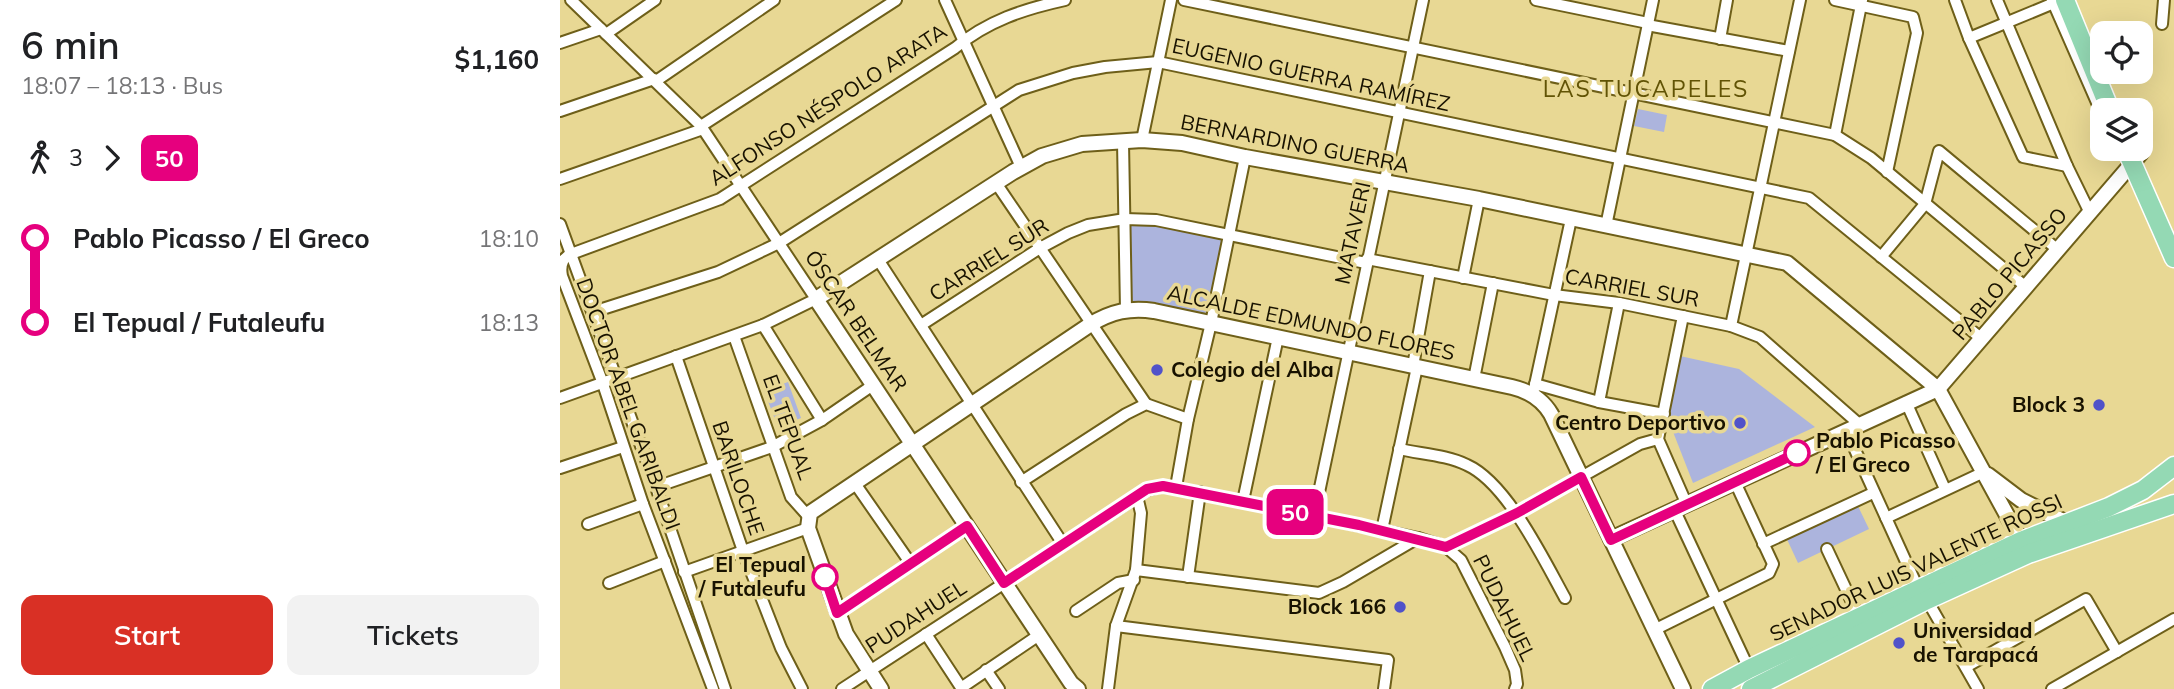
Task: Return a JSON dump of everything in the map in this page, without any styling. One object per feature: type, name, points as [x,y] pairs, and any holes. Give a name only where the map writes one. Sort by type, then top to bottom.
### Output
[{"type":"main road","points":[[2077,0],[2090,31]]},
{"type":"main road","points":[[2057,1],[2104,98]]},
{"type":"main road","points":[[2135,161],[2174,228]]},
{"type":"main road","points":[[2135,161],[2174,258]]},
{"type":"main road","name":"SENADOR LUIS VALENTE ROSSI","points":[[1712,689],[1749,669],[1781,664],[1922,594],[2025,547],[2067,523],[2109,507],[2143,490],[2174,467]]},
{"type":"main road","name":"SENADOR LUIS VALENTE ROSSI","points":[[2025,547],[2173,505]]},
{"type":"main road","name":"SENADOR LUIS VALENTE ROSSI","points":[[1751,689],[1781,664],[1859,617],[1922,594]]},
{"type":"street","name":"ÓSCAR BELMAR","points":[[570,0],[702,128],[1071,683],[1078,689]]},
{"type":"street","points":[[560,43],[604,32],[655,0]]},
{"type":"street","points":[[560,111],[655,80],[775,0]]},
{"type":"street","points":[[560,179],[702,128],[896,0]]},
{"type":"street","points":[[945,0],[1021,167]]},
{"type":"street","name":"ALFONSO NÉSPOLO ARATA","points":[[572,254],[708,205],[741,187],[986,25],[1065,0]]},
{"type":"street","points":[[1142,140],[1171,0]]},
{"type":"street","points":[[1184,0],[1835,135],[1862,151],[2026,288]]},
{"type":"street","name":"MATAVERI","points":[[1314,516],[1423,0]]},
{"type":"street","points":[[1536,0],[1789,51]]},
{"type":"street","points":[[1606,226],[1653,0]]},
{"type":"street","points":[[1720,39],[1727,0]]},
{"type":"street","points":[[1731,326],[1800,0]]},
{"type":"street","points":[[1835,0],[1861,3],[1913,17],[1917,33],[1887,172]]},
{"type":"street","points":[[1955,0],[1969,38],[2023,157],[2067,166]]},
{"type":"street","points":[[1997,0],[2067,166],[2090,213]]},
{"type":"street","points":[[2162,24],[2164,0]]},
{"type":"street","points":[[1969,38],[2057,1],[2096,98]]},
{"type":"street","points":[[1835,135],[1861,3]]},
{"type":"street","name":"EUGENIO GUERRA RAMÍREZ","points":[[593,312],[719,272],[779,243],[1019,90],[1073,73],[1158,62],[1809,198],[1982,339]]},
{"type":"street","name":"BERNARDINO GUERRA","points":[[560,398],[763,325],[816,299],[1021,167],[1059,149],[1082,144],[1142,140],[1182,143],[1787,263],[1938,389],[2025,547]]},
{"type":"street","points":[[1123,142],[1126,310]]},
{"type":"street","points":[[1881,257],[1925,204],[1939,151],[2058,250]]},
{"type":"street","points":[[1176,487],[1188,419],[1245,157]]},
{"type":"street","name":"PABLO PICASSO","points":[[1611,540],[1938,389],[2090,213],[2130,161]]},
{"type":"street","points":[[996,183],[1146,404],[1188,419]]},
{"type":"street","points":[[1463,278],[1479,200]]},
{"type":"street","name":"CARRIEL SUR","points":[[921,325],[1040,248],[1088,225],[1125,219],[1156,220],[1555,295],[1619,303],[1731,326],[1760,337],[1859,424]]},
{"type":"street","points":[[1571,219],[1534,389],[1551,414],[1683,689]]},
{"type":"street","name":"DOCTOR ABEL GARIBALDI","points":[[560,224],[726,689]]},
{"type":"street","name":"DOCTOR ABEL GARIBALDI","points":[[572,254],[565,257],[560,269],[602,381],[643,504],[713,689]]},
{"type":"street","points":[[877,258],[1063,544]]},
{"type":"street","points":[[1382,530],[1415,366],[1430,271]]},
{"type":"street","points":[[1474,379],[1493,283]]},
{"type":"street","points":[[1599,402],[1619,303]]},
{"type":"street","name":"ALCALDE EDMUNDO FLORES","points":[[808,522],[814,508],[1091,324],[1126,310],[1145,309],[1517,388],[1534,389]]},
{"type":"street","points":[[1683,316],[1658,439],[1715,599],[1749,669]]},
{"type":"street","points":[[763,325],[822,420]]},
{"type":"street","name":"EL TEPUAL","points":[[734,335],[791,497],[808,522]]},
{"type":"street","points":[[1243,501],[1278,337]]},
{"type":"street","name":"BARILOCHE","points":[[676,356],[743,551],[781,648],[802,689]]},
{"type":"street","points":[[1919,373],[1913,391],[1902,404],[1945,489]]},
{"type":"street","points":[[656,487],[772,446],[822,420],[873,386]]},
{"type":"street","points":[[1534,389],[1664,414]]},
{"type":"street","points":[[1021,482],[1126,414],[1146,404]]},
{"type":"street","points":[[1846,430],[1922,594],[1978,689]]},
{"type":"street","points":[[1446,547],[1517,513],[1640,444],[1658,439]]},
{"type":"street","points":[[560,468],[623,447]]},
{"type":"street","points":[[1399,449],[1468,465],[1488,480],[1517,513],[1565,598]]},
{"type":"street","points":[[1886,518],[1984,472]]},
{"type":"street","name":"BERNARDINO GUERRA","points":[[1984,472],[2021,500],[2067,523]]},
{"type":"street","points":[[854,482],[911,564]]},
{"type":"street","points":[[1654,629],[1769,573],[1773,564],[1735,482]]},
{"type":"street","name":"PUDAHUEL","points":[[842,689],[1137,496],[1155,487],[1176,487],[1418,538],[1446,547],[1461,560],[1504,646],[1515,670],[1516,689]]},
{"type":"street","points":[[1188,577],[1200,492]]},
{"type":"street","points":[[1763,544],[1874,493]]},
{"type":"street","points":[[1108,689],[1116,626],[1135,575],[1141,513],[1137,496]]},
{"type":"street","points":[[589,524],[643,504]]},
{"type":"street","points":[[684,572],[743,551],[808,522],[846,634],[881,689]]},
{"type":"street","points":[[837,613],[967,526]]},
{"type":"street","points":[[1076,611],[1135,575],[1188,577],[1320,593],[1418,538]]},
{"type":"street","points":[[1828,549],[1859,617]]},
{"type":"street","points":[[609,583],[664,561]]},
{"type":"street","points":[[1966,667],[2086,599],[2117,652]]},
{"type":"street","points":[[2052,689],[2065,686],[2174,619]]},
{"type":"street","points":[[1116,626],[1388,660],[1384,689]]},
{"type":"street","points":[[926,634],[961,688],[1039,635]]},
{"type":"street","points":[[986,670],[999,689]]},
{"type":"shaded area","points":[[1638,109],[1667,115],[1664,132],[1634,126]]},
{"type":"shaded area","points":[[1131,223],[1217,235],[1222,240],[1207,311],[1204,314],[1155,303],[1137,303],[1128,299],[1128,229]]},
{"type":"shaded area","name":"Centro Deportivo","points":[[1680,356],[1739,369],[1815,427],[1693,483],[1668,419]]},
{"type":"shaded area","points":[[788,382],[801,418],[778,427],[764,391]]},
{"type":"shaded area","points":[[1856,502],[1869,529],[1798,563],[1785,535]]},
{"type":"bus line","name":"50","points":[[825,577],[837,613],[967,526],[1004,583],[1147,489],[1163,486],[1359,525],[1446,547],[1517,513],[1581,477],[1611,540],[1797,453]]},
{"type":"place","name":"Colegio del Alba","points":[[1157,370]]},
{"type":"place","name":"Block 3","points":[[2099,405]]},
{"type":"place","name":"Centro Deportivo","points":[[1740,423]]},
{"type":"place","name":"Pablo Picasso / El Greco","points":[[1797,453]]},
{"type":"place","name":"El Tepual / Futaleufu","points":[[825,577]]},
{"type":"place","name":"Block 166","points":[[1400,607]]},
{"type":"place","name":"Universidad de Tarapacá","points":[[1899,643]]},
{"type":"district","name":"LAS TUCAPELES","points":[[1646,89]]}]
